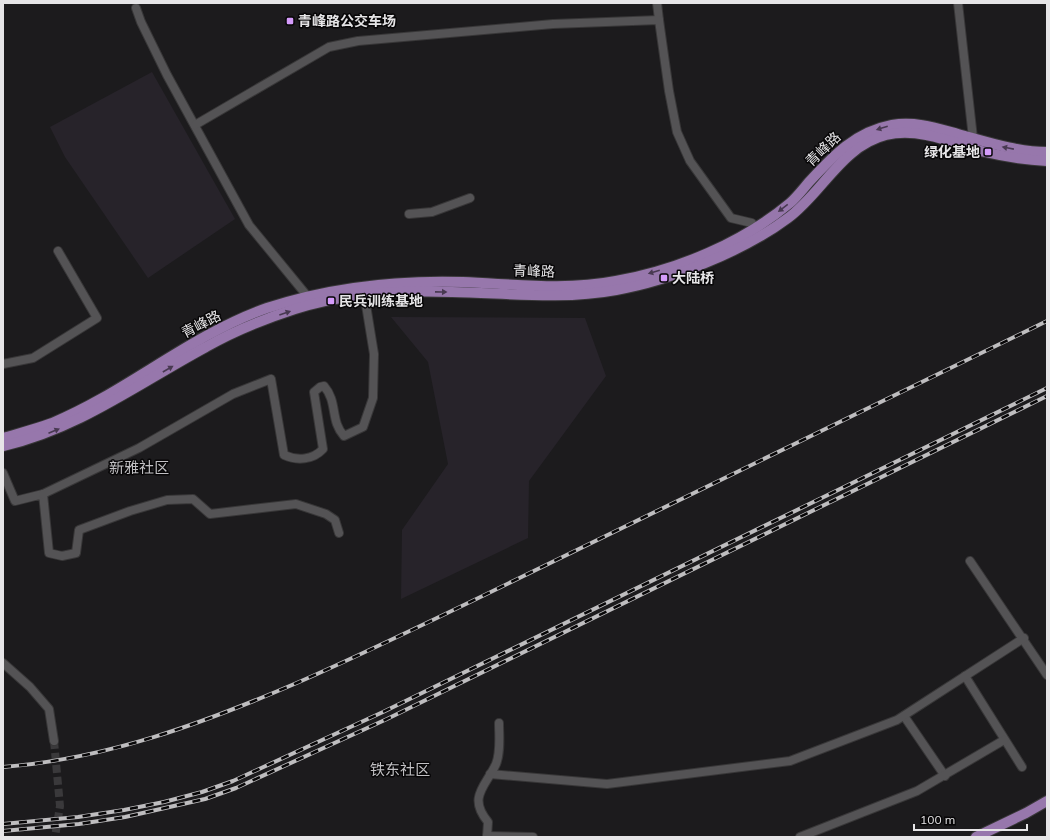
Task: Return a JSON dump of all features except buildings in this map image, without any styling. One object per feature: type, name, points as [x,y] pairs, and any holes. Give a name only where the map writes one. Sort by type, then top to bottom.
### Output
[{"type":"main road","name":"青峰路","points":[[3,446],[43,435],[64,426],[107,404],[207,346],[253,324],[309,301],[363,295],[435,292],[561,295],[616,290],[678,274],[721,255],[757,232],[793,200],[834,155],[851,141],[864,134],[888,126],[916,124],[932,126],[1022,150],[1047,152]]},
{"type":"main road","name":"青峰路","points":[[3,438],[31,430],[74,412],[216,330],[264,310],[309,301],[364,286],[405,282],[463,282],[558,286],[600,284],[619,281],[675,265],[735,239],[757,232],[787,219],[849,155],[871,140],[887,135],[916,133],[990,153],[1020,159],[1047,161]]},
{"type":"main road","points":[[976,837],[1047,802]]},
{"type":"street","points":[[657,3],[676,132],[690,161],[731,218],[738,221],[747,221],[752,223],[757,232]]},
{"type":"street","points":[[958,3],[973,138]]},
{"type":"street","points":[[136,8],[144,29],[194,125],[249,224],[309,301]]},
{"type":"street","points":[[194,125],[329,47],[358,41],[553,24],[659,20]]},
{"type":"street","points":[[409,214],[432,212],[470,198]]},
{"type":"street","points":[[3,364],[33,358],[97,318],[58,251]]},
{"type":"street","points":[[3,473],[15,501],[43,494],[139,448],[233,394],[271,379],[284,455],[290,458],[307,459],[318,455],[323,449],[314,392],[320,387],[324,386],[331,393],[337,429],[344,436],[363,427],[373,398],[374,354],[363,295]]},
{"type":"street","points":[[43,494],[49,553],[62,556],[76,553],[79,530],[130,511],[167,500],[193,499],[210,514],[296,504],[326,514],[335,520],[339,533]]},
{"type":"street","points":[[970,561],[1024,638],[1047,675]]},
{"type":"street","points":[[490,774],[607,784],[790,761],[897,720],[1024,638]]},
{"type":"street","points":[[3,663],[30,687],[49,709],[54,741]]},
{"type":"street","points":[[965,676],[1022,767]]},
{"type":"street","points":[[904,716],[945,776]]},
{"type":"street","points":[[499,723],[497,763],[481,788],[478,800],[481,813],[488,822],[487,836],[533,837]]},
{"type":"street","points":[[800,837],[917,791],[945,776],[1004,740]]},
{"type":"shaded area","points":[[152,72],[235,219],[148,278],[65,157],[50,127]]},
{"type":"shaded area","points":[[391,317],[585,318],[606,376],[529,481],[528,538],[401,599],[402,530],[448,464],[428,362]]},
{"type":"tunnel","points":[[54,741],[60,806],[55,837]]},
{"type":"railway","points":[[3,767],[42,763],[80,756],[154,737],[191,725],[299,682],[452,611],[1047,321]]},
{"type":"railway","points":[[3,824],[78,817],[124,810],[202,792],[233,781],[383,712],[1047,388]]},
{"type":"railway","points":[[3,831],[79,824],[125,817],[205,799],[236,788],[387,719],[1047,396]]},
{"type":"place","name":"青峰路公交车场","points":[[290,21]]},
{"type":"place","name":"绿化基地","points":[[988,152]]},
{"type":"place","name":"大陆桥","points":[[664,278]]},
{"type":"place","name":"民兵训练基地","points":[[331,301]]},
{"type":"district","name":"新雅社区","points":[[139,467]]},
{"type":"district","name":"铁东社区","points":[[400,769]]}]
